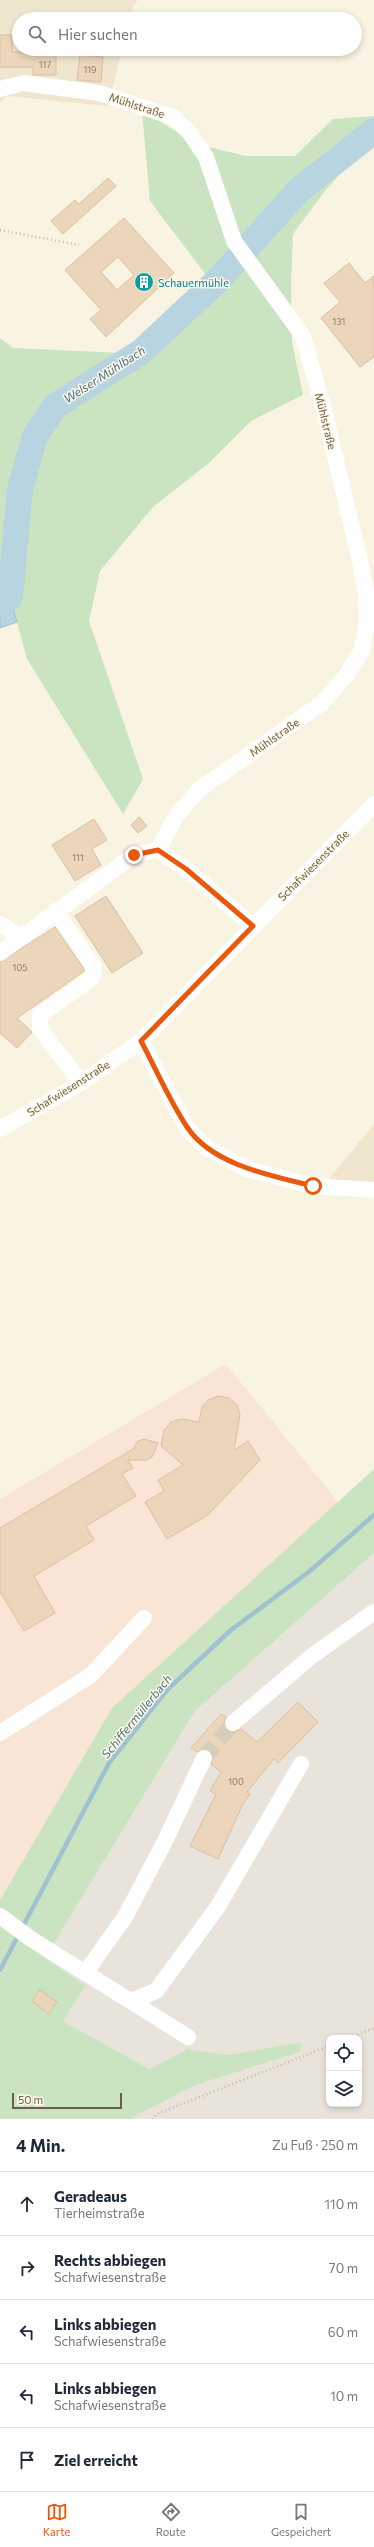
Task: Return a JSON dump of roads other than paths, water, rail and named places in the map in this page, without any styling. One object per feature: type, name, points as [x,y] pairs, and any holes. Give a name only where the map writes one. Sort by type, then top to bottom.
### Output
[{"type":"street","name":"Mühlstraße","points":[[0,89],[24,83],[99,93],[174,117],[189,132],[206,157],[234,241],[303,336],[323,406],[360,561],[366,593],[367,622],[362,650],[346,676],[322,703],[200,789],[176,816],[158,850]]},
{"type":"street","name":"Schafwiesenstraße","points":[[0,1129],[81,1083],[141,1041],[374,804]]},
{"type":"street","points":[[0,953],[134,855],[158,850],[186,869],[253,926]]},
{"type":"street","points":[[56,911],[94,967],[92,978],[40,1014],[40,1029],[81,1083]]},
{"type":"street","points":[[0,924],[20,937]]},
{"type":"street","points":[[141,1041],[187,1128],[208,1148],[255,1171],[313,1186],[374,1190]]},
{"type":"street","points":[[233,1723],[313,1655],[374,1612]]},
{"type":"street","points":[[0,1733],[91,1675],[144,1618]]},
{"type":"street","points":[[78,1968],[126,1917],[165,1841],[204,1758]]},
{"type":"street","points":[[131,2001],[156,1991],[217,1908],[301,1764]]},
{"type":"street","points":[[0,1916],[31,1939],[188,2037]]},
{"type":"water","points":[[10,597],[17,622],[0,628],[0,601]]},
{"type":"waterway","name":"Welser Mühlbach","points":[[0,603],[10,597],[20,489],[35,436],[55,406],[141,352],[220,278],[299,190],[374,131]]},
{"type":"waterway","name":"Schiffermüllerbach","points":[[0,1970],[109,1763],[167,1690],[231,1630],[310,1571],[374,1515]]},
{"type":"tunnel","points":[[204,1758],[233,1723]]},
{"type":"place","name":"Schauermühle","points":[[144,282]]}]
